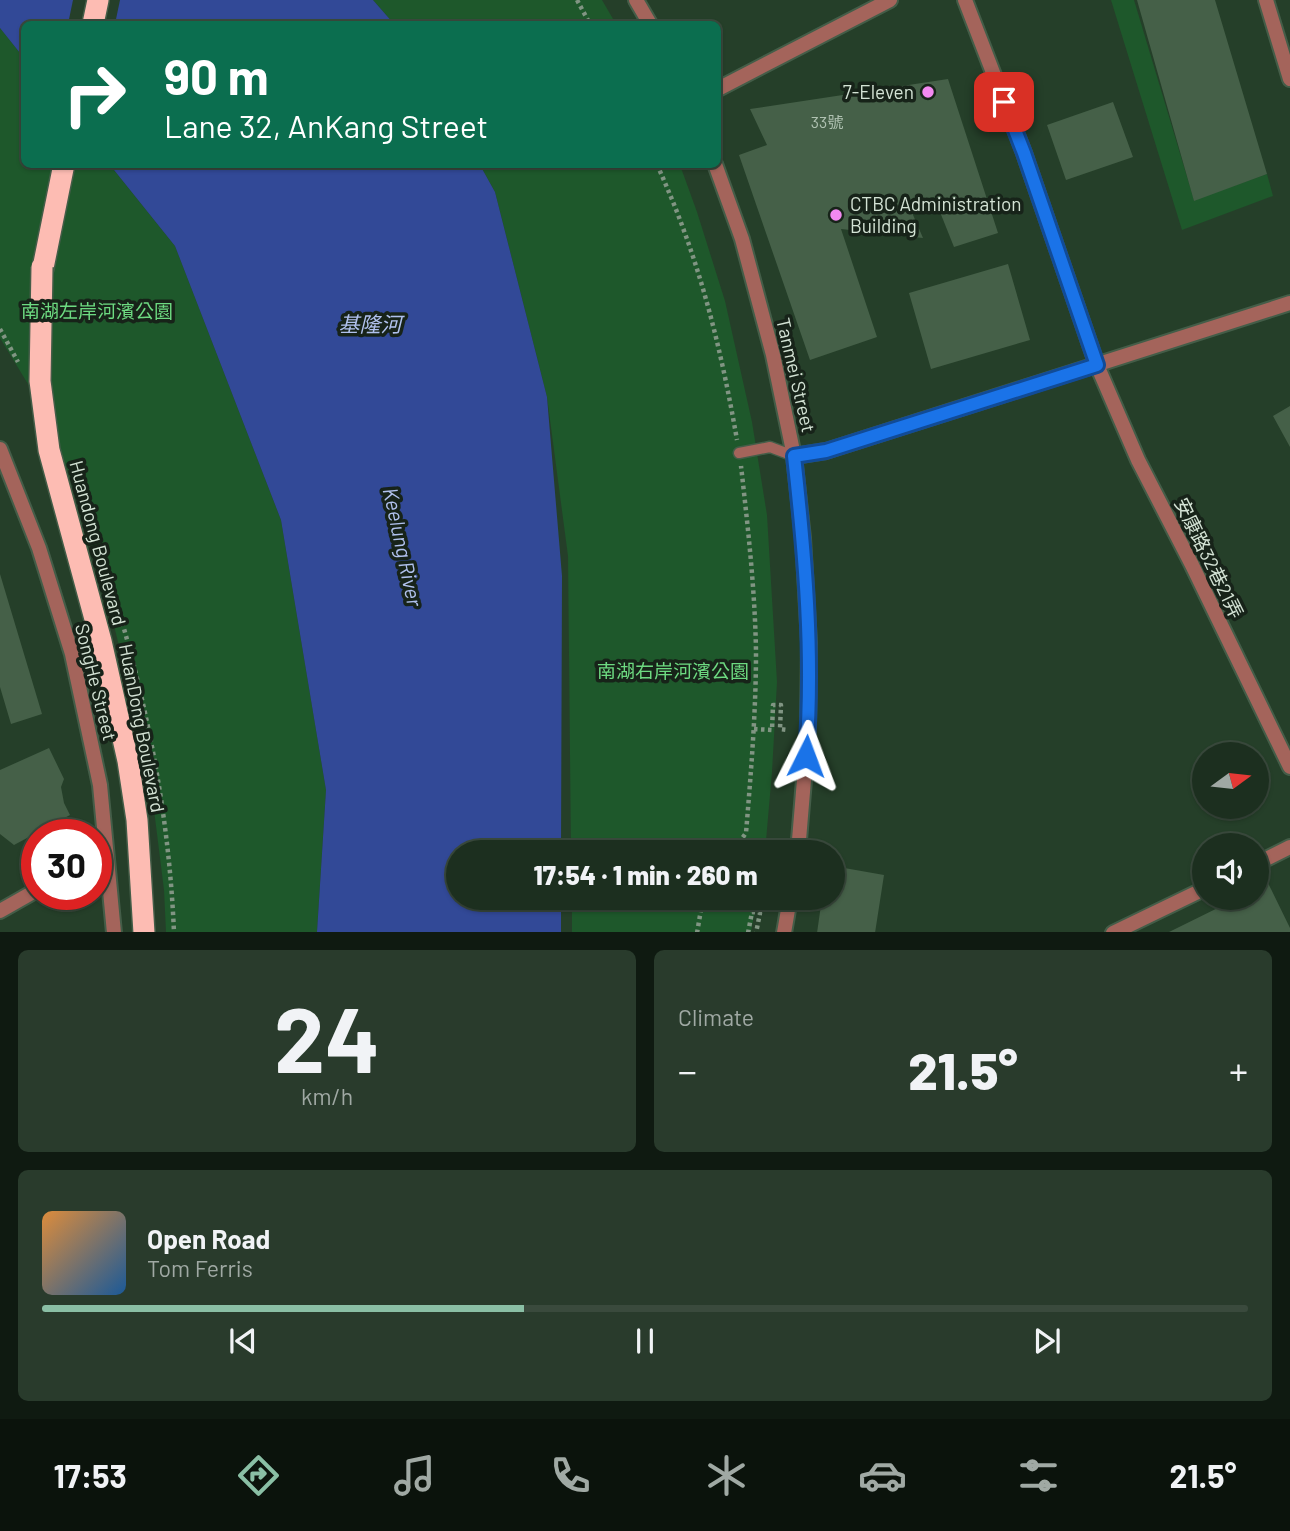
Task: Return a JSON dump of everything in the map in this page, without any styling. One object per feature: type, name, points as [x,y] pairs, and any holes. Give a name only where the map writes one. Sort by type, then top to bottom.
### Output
[{"type":"highway","points":[[94,21],[98,0]]},
{"type":"highway","name":"Huandong Boulevard","points":[[63,168],[41,267],[40,381],[49,450],[101,641],[128,761],[137,820],[144,932]]},
{"type":"street","points":[[636,0],[648,21]]},
{"type":"street","points":[[721,87],[890,0]]},
{"type":"street","name":"安康路32巷21弄","points":[[965,0],[1024,153],[1097,365],[1138,460],[1290,767]]},
{"type":"street","points":[[1266,0],[1290,79]]},
{"type":"street","name":"Tanmei Street","points":[[716,168],[742,239],[773,355],[794,456],[803,538],[809,643],[808,732],[799,840]]},
{"type":"street","points":[[794,456],[826,451],[1290,303]]},
{"type":"street","name":"SongHe Street","points":[[0,449],[39,548],[72,654],[100,785],[101,819]]},
{"type":"street","points":[[1269,858],[1290,847]]},
{"type":"street","points":[[1115,932],[1192,895]]},
{"type":"street","points":[[0,911],[21,899]]},
{"type":"street","name":"SongHe Street","points":[[110,910],[114,932]]},
{"type":"street","points":[[784,932],[788,910]]},
{"type":"lane","points":[[740,453],[769,447],[794,456]]},
{"type":"path","points":[[577,0],[588,21]]},
{"type":"path","points":[[659,168],[680,220],[708,306],[727,380],[740,453],[751,556],[756,651],[754,729],[746,833],[741,840]]},
{"type":"path","points":[[754,729],[772,730],[773,705],[781,705],[780,729],[788,730]]},
{"type":"path","points":[[697,932],[700,910]]},
{"type":"path","points":[[748,932],[752,912],[760,913],[756,932]]},
{"type":"green space","points":[[373,0],[602,0],[614,21],[391,21]]},
{"type":"green space","points":[[1111,0],[1134,0],[1194,200],[1267,174],[1273,196],[1182,230]]},
{"type":"green space","name":"南湖左岸河濱公園","points":[[0,28],[21,54],[21,168],[112,168],[175,246],[281,520],[326,790],[317,932],[166,932],[164,890],[149,770],[104,584],[66,466],[31,389],[0,338]]},
{"type":"green space","name":"南湖右岸河濱公園","points":[[482,168],[681,168],[725,301],[752,422],[767,515],[777,682],[766,840],[571,840],[568,556],[547,397],[495,192]]},
{"type":"green space","points":[[572,910],[755,910],[751,932],[572,932]]},
{"type":"water","points":[[0,0],[373,0],[391,21],[21,21],[21,54],[0,28]]},
{"type":"water","name":"基隆河","points":[[112,168],[482,168],[495,192],[547,397],[562,576],[561,840],[446,840],[446,910],[561,910],[561,932],[317,932],[326,790],[281,520],[175,246]]},
{"type":"pier","points":[[73,0],[120,0],[116,21],[69,21]]},
{"type":"building","points":[[1137,0],[1215,0],[1267,174],[1194,201]]},
{"type":"building","name":"CTBC Administration Building","points":[[948,79],[998,233],[954,247],[934,197],[907,201],[923,238],[841,229],[877,337],[810,360],[739,155],[767,145],[750,109]]},
{"type":"building","points":[[1113,102],[1133,157],[1066,180],[1047,125]]},
{"type":"building","points":[[1008,264],[1030,340],[931,369],[909,293]]},
{"type":"building","points":[[1290,406],[1290,447],[1273,416]]},
{"type":"building","points":[[0,574],[42,714],[11,724],[0,687]]},
{"type":"building","points":[[49,748],[64,779],[61,787],[70,815],[63,819],[21,819],[21,841],[14,845],[0,834],[0,770]]},
{"type":"building","points":[[845,868],[884,875],[875,932],[817,932],[820,910],[845,910]]},
{"type":"building","points":[[1269,885],[1290,928],[1290,932],[1169,932],[1214,910],[1269,910]]},
{"type":"place","name":"7-Eleven","points":[[928,92]]},
{"type":"place","name":"CTBC Administration Building","points":[[836,215]]},
{"type":"route","points":[[806,756],[809,643],[803,538],[794,456],[826,451],[1097,365],[1004,102]]},
{"type":"water label","name":"Keelung River","points":[[402,547]]}]
